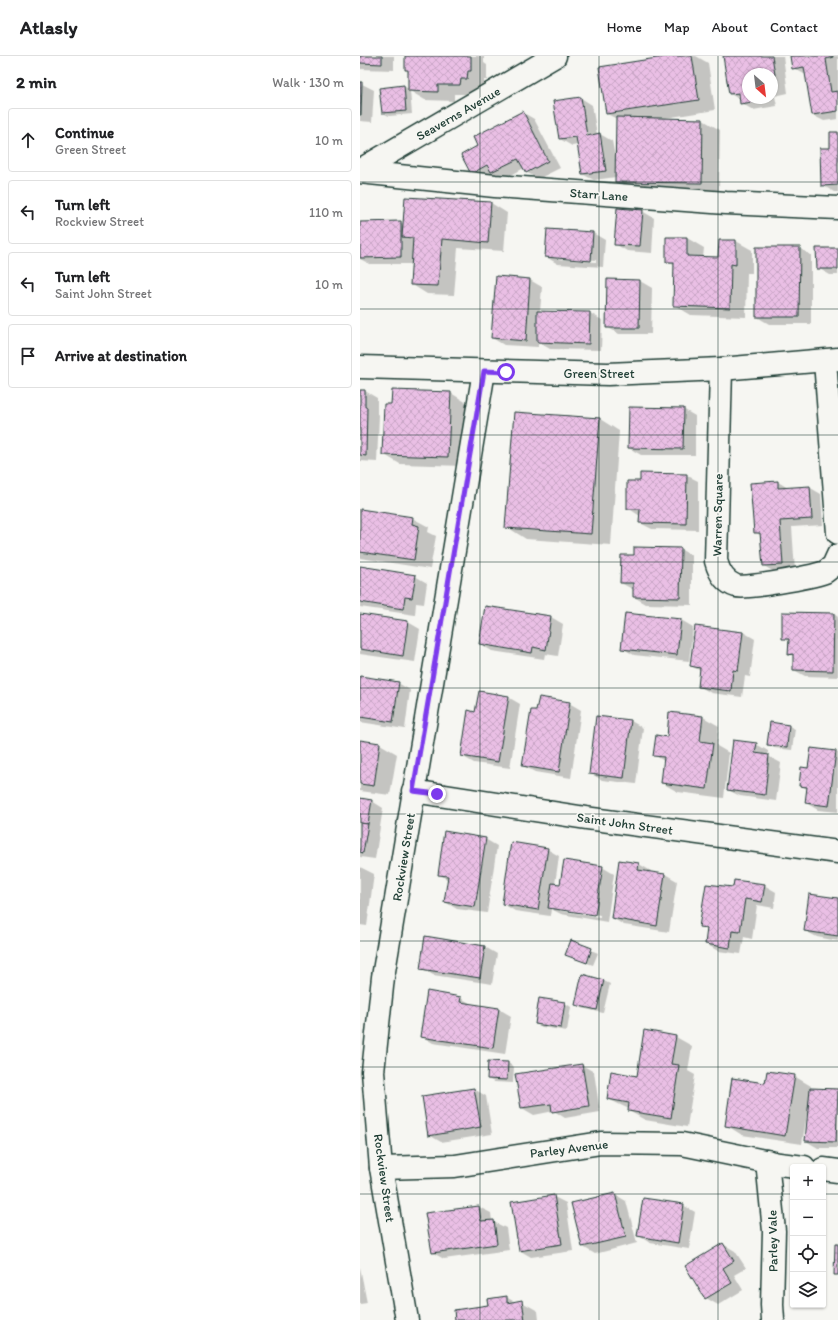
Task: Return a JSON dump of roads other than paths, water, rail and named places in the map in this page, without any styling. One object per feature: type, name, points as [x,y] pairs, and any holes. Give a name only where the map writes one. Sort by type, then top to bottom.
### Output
[{"type":"street","name":"Seaverns Avenue","points":[[360,171],[555,56]]},
{"type":"street","name":"Starr Lane","points":[[360,171],[535,189],[726,203],[838,208]]},
{"type":"street","name":"Green Street","points":[[360,367],[608,374],[721,369],[831,360]]},
{"type":"street","points":[[831,360],[838,532]]},
{"type":"street","name":"Warren Square","points":[[721,369],[716,561],[718,571],[728,582],[742,587],[824,572],[833,566],[838,555]]},
{"type":"street","name":"Rockview Street","points":[[407,1320],[381,1168],[373,1072],[383,977],[484,371]]},
{"type":"street","name":"Saint John Street","points":[[413,791],[586,818],[838,852]]},
{"type":"street","name":"Parley Avenue","points":[[381,1168],[455,1166],[602,1143],[682,1144],[790,1165]]},
{"type":"street","name":"Parley Vale","points":[[767,1161],[774,1231],[773,1320]]},
{"type":"street","points":[[826,1170],[838,1171]]}]
